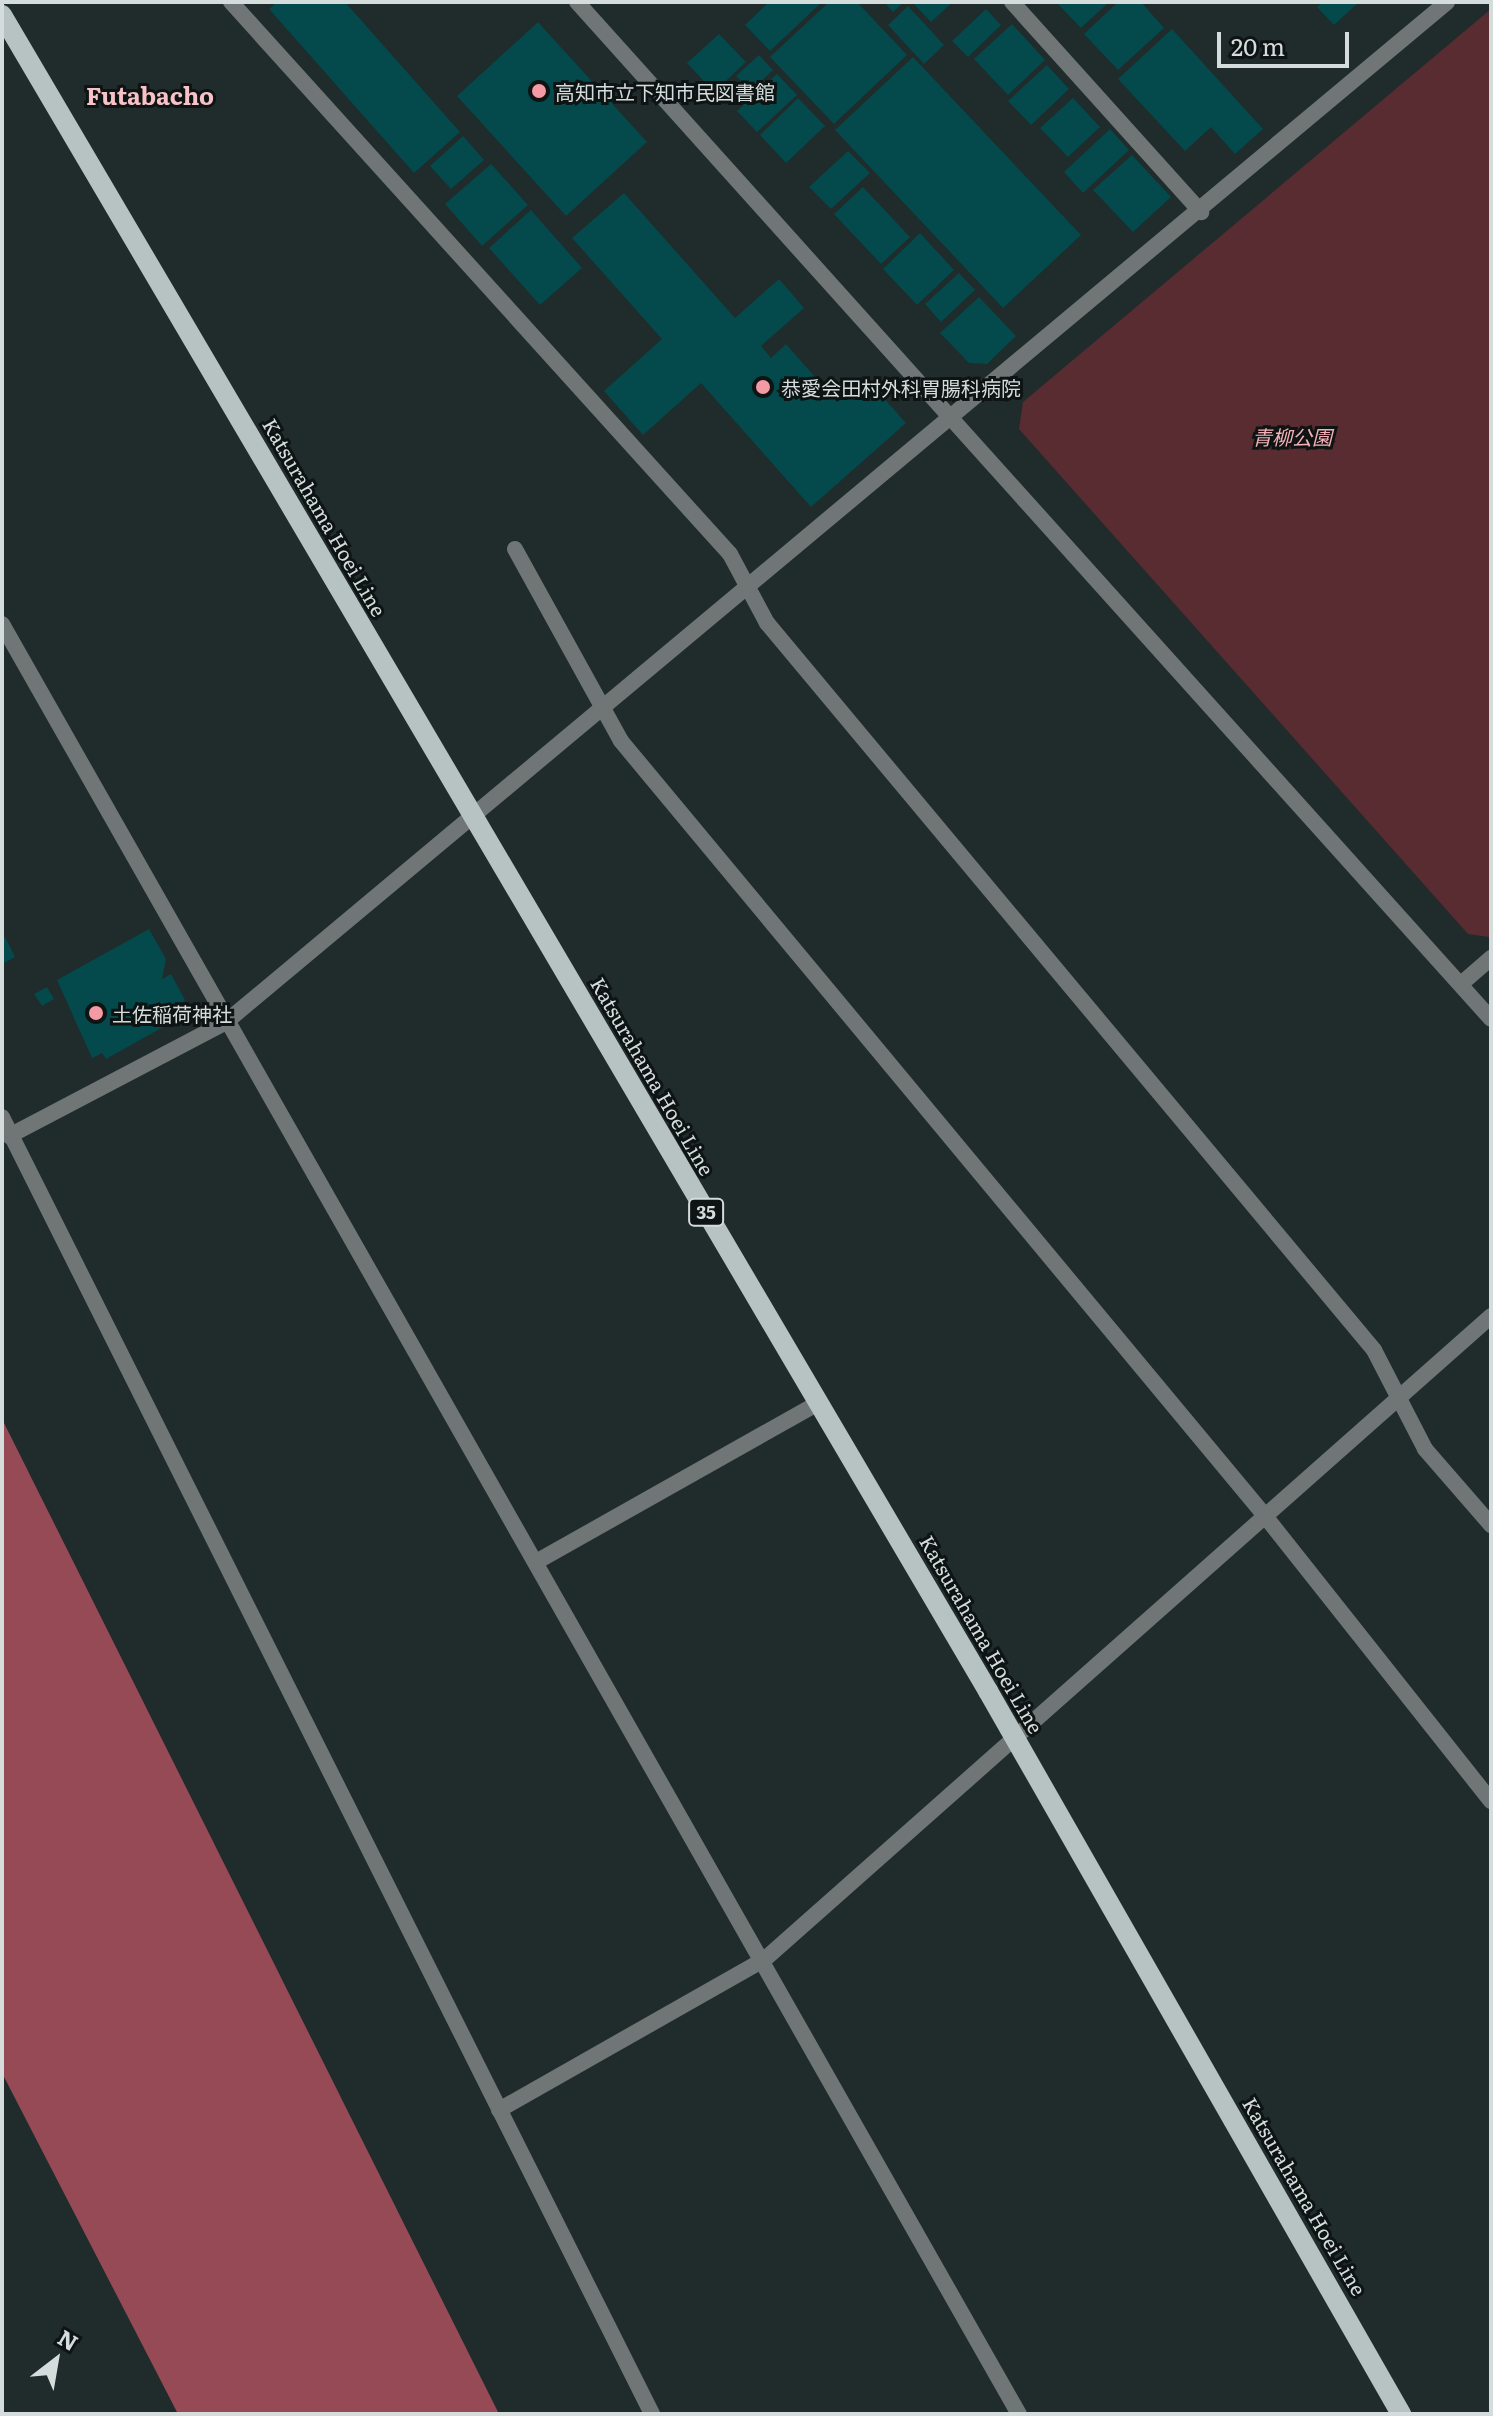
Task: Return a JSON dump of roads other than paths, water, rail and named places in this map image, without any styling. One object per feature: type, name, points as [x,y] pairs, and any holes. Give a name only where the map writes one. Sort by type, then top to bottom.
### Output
[{"type":"main road","name":"Katsurahama Hoei Line","points":[[2,15],[1014,1735],[1401,2414]]},
{"type":"street","points":[[231,2],[730,554],[777,635],[1374,1350],[1396,1399],[1425,1449],[1491,1525]]},
{"type":"street","points":[[577,2],[1491,1019]]},
{"type":"street","points":[[1012,2],[1201,212]]},
{"type":"street","points":[[9,1136],[226,1022],[954,421],[1447,2]]},
{"type":"street","points":[[515,549],[621,741],[1265,1516],[1491,1801]]},
{"type":"street","points":[[2,624],[226,1022],[765,1959],[1019,2414]]},
{"type":"street","points":[[1461,984],[1491,958]]},
{"type":"street","points":[[2,1117],[652,2414]]},
{"type":"street","points":[[499,2110],[765,1959],[1014,1735],[1491,1316]]},
{"type":"street","points":[[536,1562],[818,1403]]},
{"type":"place","name":"高知市立下知市民図書館","points":[[539,91]]},
{"type":"place","name":"恭愛会田村外科胃腸科病院","points":[[763,387]]},
{"type":"place","name":"土佐稲荷神社","points":[[96,1013]]},
{"type":"district","name":"Futabacho","points":[[150,95]]},
{"type":"park label","name":"青柳公園","points":[[1292,436]]}]
